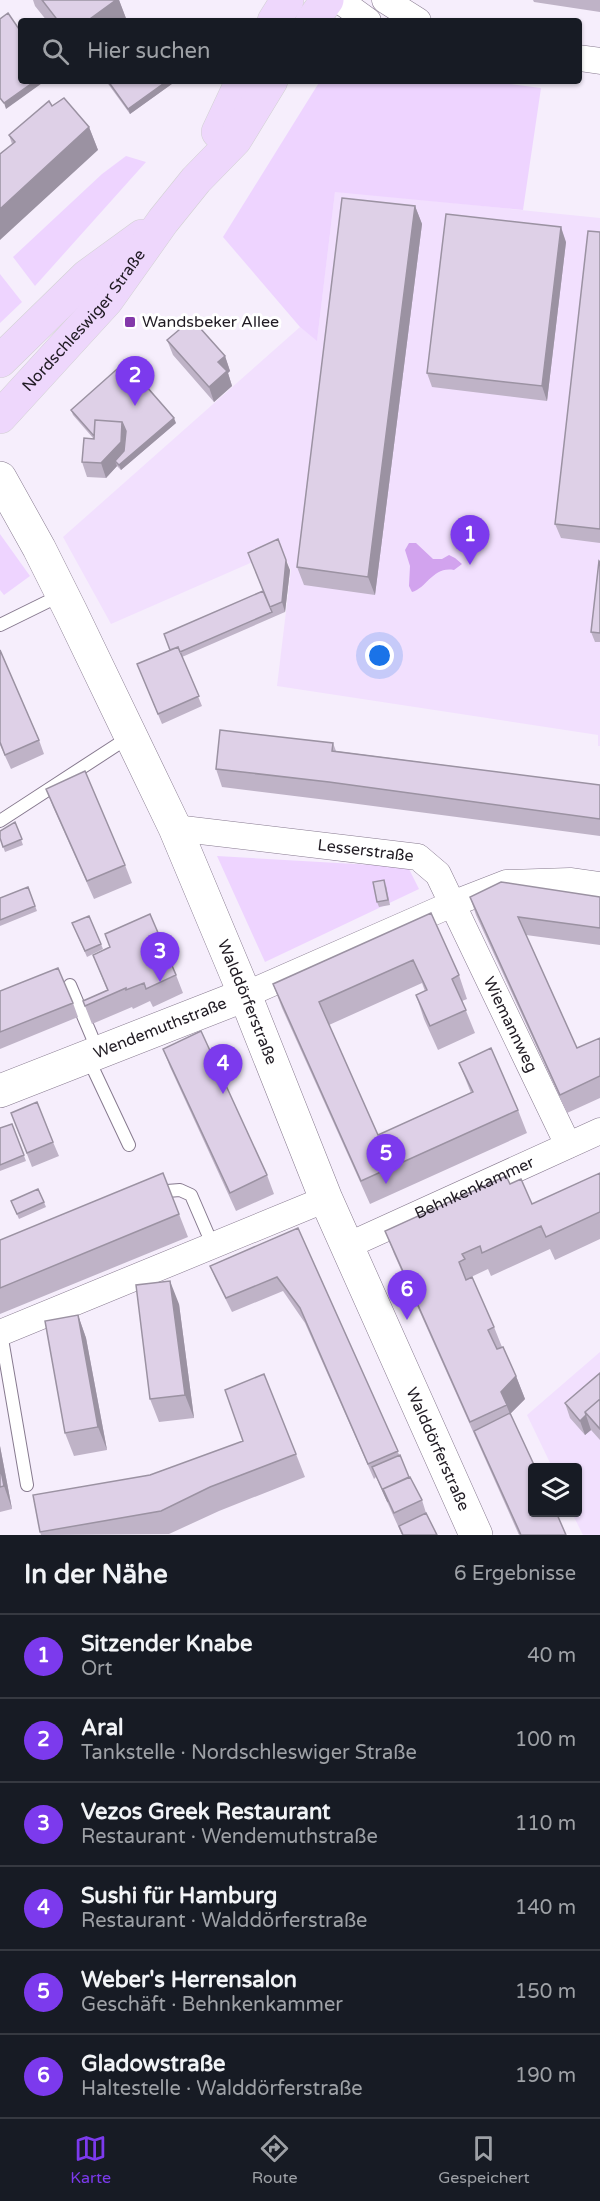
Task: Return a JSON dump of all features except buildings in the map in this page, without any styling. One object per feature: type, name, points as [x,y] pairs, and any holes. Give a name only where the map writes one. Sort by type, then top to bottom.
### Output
[{"type":"main road","points":[[276,18],[287,0]]},
{"type":"main road","points":[[314,18],[327,0]]},
{"type":"main road","name":"Nordschleswiger Straße","points":[[196,180],[241,84]]},
{"type":"main road","name":"Nordschleswiger Straße","points":[[0,417],[107,300],[163,220],[196,180],[235,140],[269,84]]},
{"type":"main road","name":"Nordschleswiger Straße","points":[[0,361],[87,276],[163,220]]},
{"type":"street","points":[[339,0],[364,18]]},
{"type":"street","points":[[385,0],[413,18]]},
{"type":"street","points":[[582,58],[600,61]]},
{"type":"street","name":"Walddörferstraße","points":[[0,478],[62,595],[175,828],[245,995],[326,1199],[476,1535]]},
{"type":"street","name":"Lesserstraße","points":[[175,828],[418,857],[438,874],[452,904]]},
{"type":"street","points":[[452,904],[506,883],[570,881],[600,885]]},
{"type":"street","name":"Wendemuthstraße","points":[[0,1091],[245,995],[452,904]]},
{"type":"street","name":"Wiemannweg","points":[[452,904],[568,1145]]},
{"type":"street","name":"Behnkenkammer","points":[[347,1246],[600,1131]]},
{"type":"street","points":[[1,1333],[326,1199]]},
{"type":"lane","points":[[0,625],[62,595]]},
{"type":"lane","points":[[0,821],[130,737]]},
{"type":"lane","points":[[70,985],[93,1054],[129,1145]]},
{"type":"lane","points":[[166,1191],[180,1190],[191,1195],[213,1246]]},
{"type":"lane","points":[[1,1333],[27,1485]]},
{"type":"shaded area","points":[[318,84],[510,84],[541,88],[523,210],[335,192],[317,341],[300,327],[223,237]]},
{"type":"shaded area","points":[[126,156],[146,162],[35,286],[13,257],[102,174]]},
{"type":"shaded area","points":[[335,191],[600,218],[600,746],[598,746],[598,735],[277,686],[291,570],[282,549],[111,624],[63,537],[300,327],[317,340]]},
{"type":"shaded area","points":[[0,274],[22,302],[0,323]]},
{"type":"shaded area","points":[[0,534],[30,576],[4,595],[0,590]]},
{"type":"shaded area","points":[[409,543],[416,543],[433,559],[442,559],[449,555],[462,564],[454,570],[435,574],[412,592],[409,586],[410,566],[405,550]]},
{"type":"shaded area","points":[[217,856],[408,867],[419,889],[265,962]]},
{"type":"shaded area","points":[[600,1352],[600,1535],[583,1535],[574,1517],[582,1517],[582,1463],[550,1463],[527,1415]]},
{"type":"place","name":"Wandsbeker Allee","points":[[130,322]]},
{"type":"place","name":"Aral","points":[[135,406]]},
{"type":"place","name":"Sitzender Knabe","points":[[470,565]]},
{"type":"place","name":"Vezos Greek Restaurant","points":[[160,982]]},
{"type":"place","name":"Sushi für Hamburg","points":[[223,1094]]},
{"type":"place","name":"Weber's Herrensalon","points":[[386,1184]]},
{"type":"place","name":"Gladowstraße","points":[[407,1320]]}]
